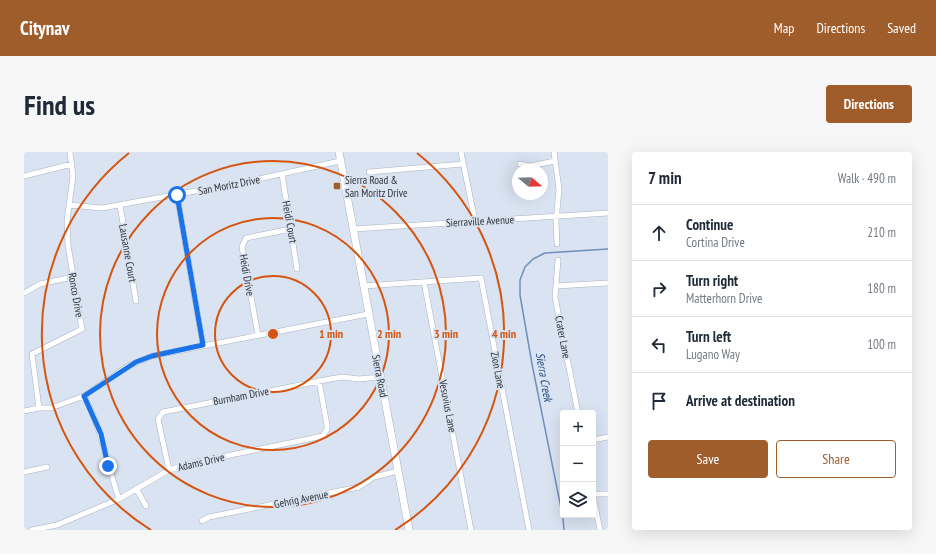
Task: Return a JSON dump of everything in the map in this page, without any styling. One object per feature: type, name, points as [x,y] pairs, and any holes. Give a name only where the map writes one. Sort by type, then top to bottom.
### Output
[{"type":"street","name":"Ronco Drive","points":[[39,408],[32,354],[82,329],[68,245],[67,221],[73,176],[70,152]]},
{"type":"street","name":"Sierra Road","points":[[338,152],[409,530]]},
{"type":"street","points":[[461,152],[475,221]]},
{"type":"street","points":[[554,152],[559,189],[556,217],[557,244]]},
{"type":"street","name":"San Moritz Drive","points":[[70,205],[102,208],[177,195],[340,161]]},
{"type":"street","points":[[540,164],[555,161]]},
{"type":"street","points":[[24,176],[72,164]]},
{"type":"street","points":[[369,172],[463,164]]},
{"type":"street","name":"Heidi Court","points":[[282,174],[297,269]]},
{"type":"street","points":[[177,195],[203,345]]},
{"type":"street","name":"Lausanne Court","points":[[120,205],[136,301]]},
{"type":"street","name":"Sierraville Avenue","points":[[353,229],[608,213]]},
{"type":"street","name":"Heidi Drive","points":[[258,335],[242,247],[246,238],[291,229]]},
{"type":"street","name":"Crater Lane","points":[[558,260],[555,297],[577,410]]},
{"type":"street","points":[[24,292],[40,284],[73,277]]},
{"type":"street","name":"Zion Lane","points":[[363,286],[481,278],[529,530]]},
{"type":"street","name":"Vesuvius Lane","points":[[424,282],[471,530]]},
{"type":"street","points":[[556,286],[608,283]]},
{"type":"street","points":[[24,411],[39,408],[51,408],[84,396],[136,362],[152,356],[368,314]]},
{"type":"street","name":"Burnham Drive","points":[[169,470],[158,419],[163,412],[342,377],[359,379],[380,377]]},
{"type":"street","name":"Adams Drive","points":[[32,530],[57,525],[119,498],[137,490],[169,470],[192,463],[323,436],[326,433],[327,425],[319,381]]},
{"type":"street","points":[[84,396],[101,434],[108,466],[119,498]]},
{"type":"street","points":[[596,439],[608,437]]},
{"type":"street","points":[[24,472],[47,467]]},
{"type":"street","name":"Gehrig Avenue","points":[[202,521],[209,517],[359,487],[374,477],[398,471]]},
{"type":"street","points":[[137,490],[146,506]]},
{"type":"street","points":[[596,495],[608,494]]},
{"type":"street","points":[[596,510],[600,530]]},
{"type":"waterway","name":"Sierra Creek","points":[[564,530],[563,518],[532,364],[520,295],[520,280],[525,267],[533,259],[545,253],[608,249]]},
{"type":"place","name":"Sierra Road & San Moritz Drive","points":[[337,186]]},
{"type":"route","points":[[108,466],[101,434],[95,417],[84,396],[136,362],[152,356],[203,345],[177,195]]}]
